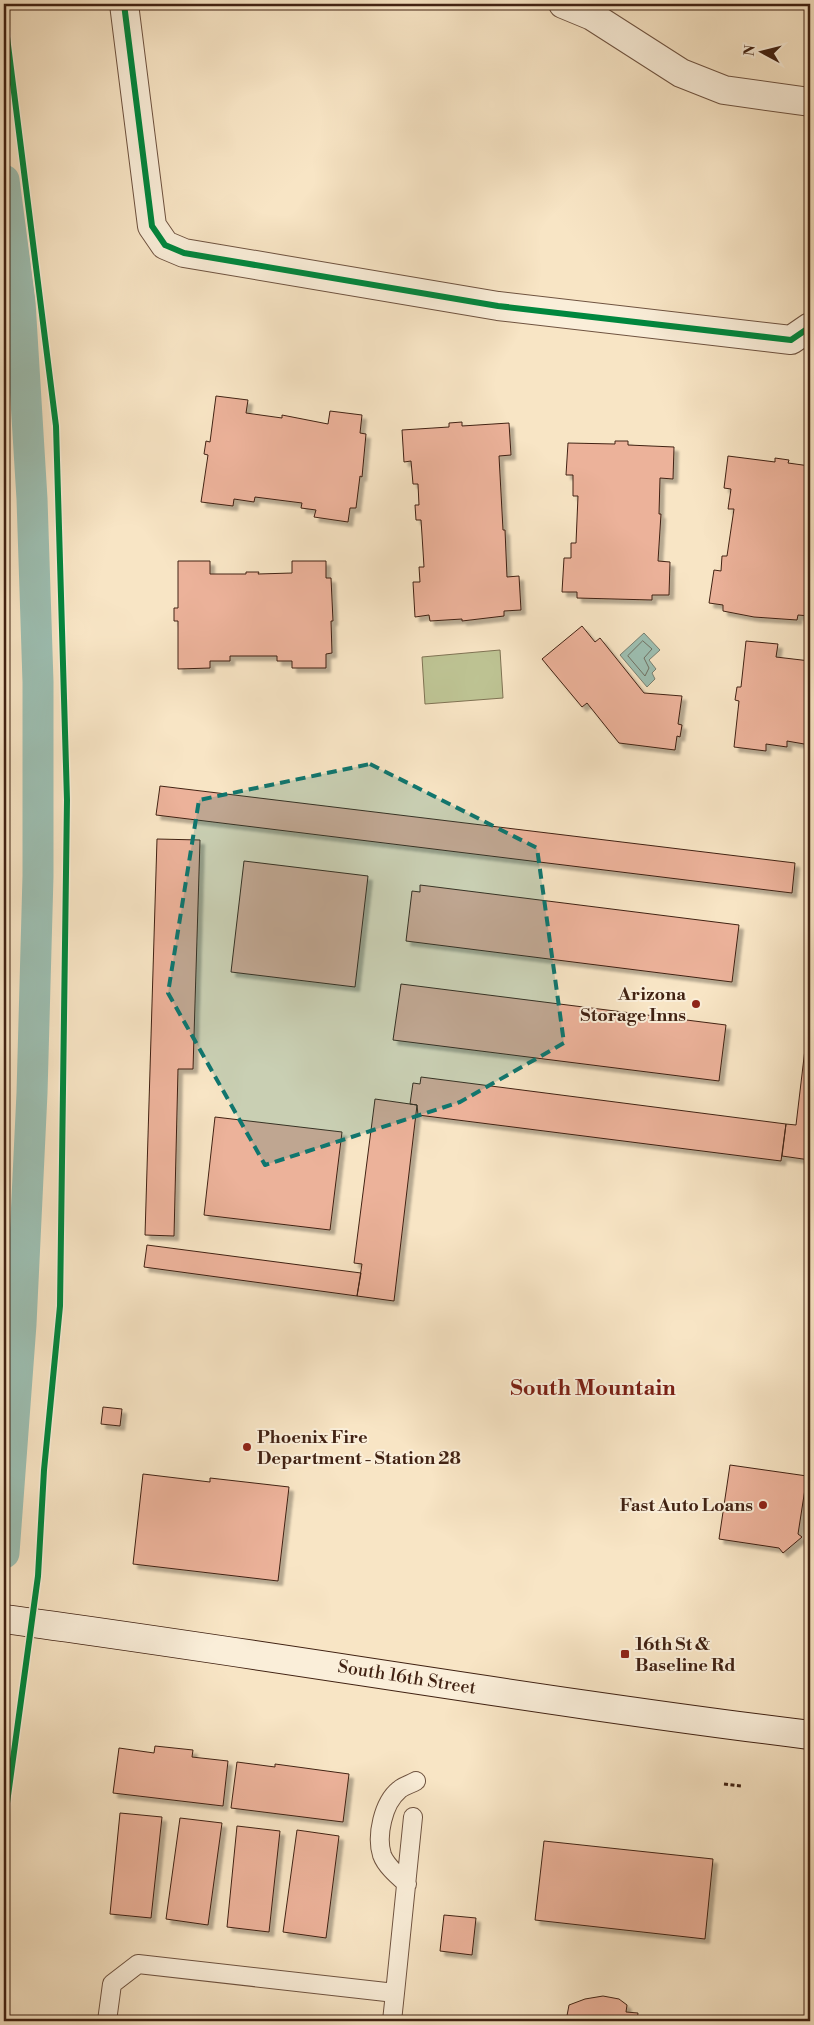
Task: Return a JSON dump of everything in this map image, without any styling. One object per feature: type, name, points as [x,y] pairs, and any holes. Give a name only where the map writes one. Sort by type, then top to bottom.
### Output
[{"type":"street","points":[[124,4],[152,226],[165,245],[184,253],[498,306],[791,340],[810,327]]},
{"type":"street","points":[[563,4],[592,16],[681,74],[724,90],[810,102]]},
{"type":"street","name":"South 16th Street","points":[[12,1620],[318,1663],[506,1693],[810,1735]]},
{"type":"lane","points":[[407,1884],[382,1855],[380,1843],[384,1811],[398,1790],[416,1781]]},
{"type":"lane","points":[[392,2021],[414,1817]]},
{"type":"lane","points":[[107,2021],[112,1984],[138,1964],[395,1993]]},
{"type":"path","points":[[724,1784],[742,1786]]},
{"type":"highlighted area","points":[[370,764],[537,848],[564,1043],[460,1102],[265,1165],[168,993],[199,800]]},
{"type":"green space","points":[[500,650],[503,698],[425,704],[422,657]]},
{"type":"water","points":[[644,633],[660,650],[649,660],[656,669],[652,673],[655,679],[647,687],[620,655]]},
{"type":"building","points":[[216,396],[248,400],[246,413],[282,418],[282,415],[328,424],[330,411],[362,415],[360,433],[366,434],[362,477],[360,476],[356,508],[350,508],[348,522],[314,517],[316,510],[301,508],[302,503],[255,497],[254,502],[234,499],[233,506],[201,502],[208,455],[204,454],[206,441],[210,442]]},
{"type":"building","points":[[462,422],[462,426],[509,423],[511,455],[499,456],[503,530],[505,530],[507,577],[519,576],[521,610],[504,611],[504,616],[462,621],[462,619],[430,621],[429,615],[415,617],[413,582],[420,582],[419,567],[424,567],[421,520],[416,520],[415,505],[419,505],[418,484],[413,484],[411,461],[404,462],[402,430],[449,427],[449,423]]},
{"type":"building","points":[[615,441],[628,441],[628,445],[674,447],[673,479],[660,478],[659,514],[661,514],[658,561],[670,562],[669,595],[652,595],[652,600],[577,598],[577,592],[562,592],[564,558],[571,558],[571,543],[576,543],[578,496],[573,496],[573,475],[566,475],[568,443],[615,444]]},
{"type":"building","points":[[728,456],[775,462],[775,458],[789,460],[788,463],[810,466],[810,553],[807,582],[810,582],[810,616],[798,615],[797,620],[754,617],[723,611],[723,605],[709,603],[714,570],[721,571],[722,556],[727,556],[734,509],[728,509],[731,489],[724,488]]},
{"type":"building","points":[[178,561],[210,561],[210,574],[259,572],[258,574],[292,573],[292,561],[326,561],[326,578],[331,578],[333,621],[331,621],[332,653],[326,654],[326,668],[292,668],[292,661],[277,661],[277,656],[230,656],[230,661],[210,661],[210,668],[178,669],[178,621],[174,621],[174,608],[178,608]]},
{"type":"building","points":[[582,626],[595,642],[600,638],[644,693],[682,696],[678,724],[682,725],[680,737],[677,736],[675,750],[619,743],[587,703],[582,707],[542,659]]},
{"type":"building","points":[[746,641],[778,644],[776,657],[810,661],[810,745],[787,741],[787,747],[766,744],[766,751],[734,747],[739,701],[735,700],[737,687],[741,687]]},
{"type":"building","points":[[160,786],[795,863],[792,893],[156,815]]},
{"type":"building","points":[[157,839],[200,840],[193,1069],[178,1069],[174,1236],[145,1235]]},
{"type":"building","points":[[244,861],[368,876],[355,987],[231,972]]},
{"type":"building","points":[[420,885],[739,925],[732,982],[406,941],[412,891],[420,892]]},
{"type":"building","points":[[401,984],[726,1025],[719,1081],[393,1040]]},
{"type":"building","points":[[805,1049],[810,1050],[810,1160],[782,1156],[786,1124],[796,1125]]},
{"type":"building","points":[[421,1077],[786,1124],[781,1161],[418,1115],[417,1105],[410,1104],[413,1083],[420,1084]]},
{"type":"building","points":[[375,1099],[417,1105],[394,1301],[357,1296],[362,1264],[354,1263]]},
{"type":"building","points":[[215,1117],[342,1132],[330,1230],[204,1215]]},
{"type":"building","points":[[147,1245],[361,1273],[357,1296],[144,1267]]},
{"type":"building","points":[[103,1407],[122,1409],[120,1426],[101,1424]]},
{"type":"building","name":"Fast Auto Loans","points":[[730,1465],[807,1476],[798,1534],[802,1537],[783,1553],[779,1548],[719,1539]]},
{"type":"building","points":[[143,1474],[210,1482],[210,1478],[289,1487],[278,1581],[133,1564]]},
{"type":"building","points":[[155,1746],[193,1750],[192,1757],[228,1761],[223,1806],[113,1793],[119,1748],[154,1753]]},
{"type":"building","points":[[237,1762],[275,1767],[275,1764],[349,1774],[343,1822],[231,1808]]},
{"type":"building","points":[[120,1813],[162,1817],[151,1918],[110,1914]]},
{"type":"building","points":[[180,1818],[222,1823],[208,1925],[166,1919]]},
{"type":"building","points":[[237,1826],[280,1831],[269,1932],[227,1927]]},
{"type":"building","points":[[297,1830],[339,1836],[326,1938],[283,1932]]},
{"type":"building","points":[[544,1841],[713,1859],[705,1939],[535,1920]]},
{"type":"building","points":[[444,1915],[476,1918],[472,1955],[440,1951]]},
{"type":"building","points":[[603,1996],[619,1999],[627,2005],[626,2012],[638,2013],[637,2021],[566,2021],[569,2005],[585,1999]]},
{"type":"waterway","points":[[4,180],[20,302],[32,499],[38,682],[38,876],[32,1093],[21,1324],[4,1553]]},
{"type":"cycle path","points":[[124,4],[152,226],[165,245],[184,253],[498,306],[791,340],[810,327]]},
{"type":"cycle path","points":[[4,13],[56,426],[67,800],[60,1306],[44,1470],[38,1576],[4,1825]]},
{"type":"place","name":"Arizona Storage Inns","points":[[696,1004]]},
{"type":"place","name":"Phoenix Fire Department - Station 28","points":[[247,1447]]},
{"type":"place","name":"Fast Auto Loans","points":[[763,1505]]},
{"type":"place","name":"16th St & Baseline Rd","points":[[625,1654]]},
{"type":"district","name":"South Mountain","points":[[593,1387]]}]
